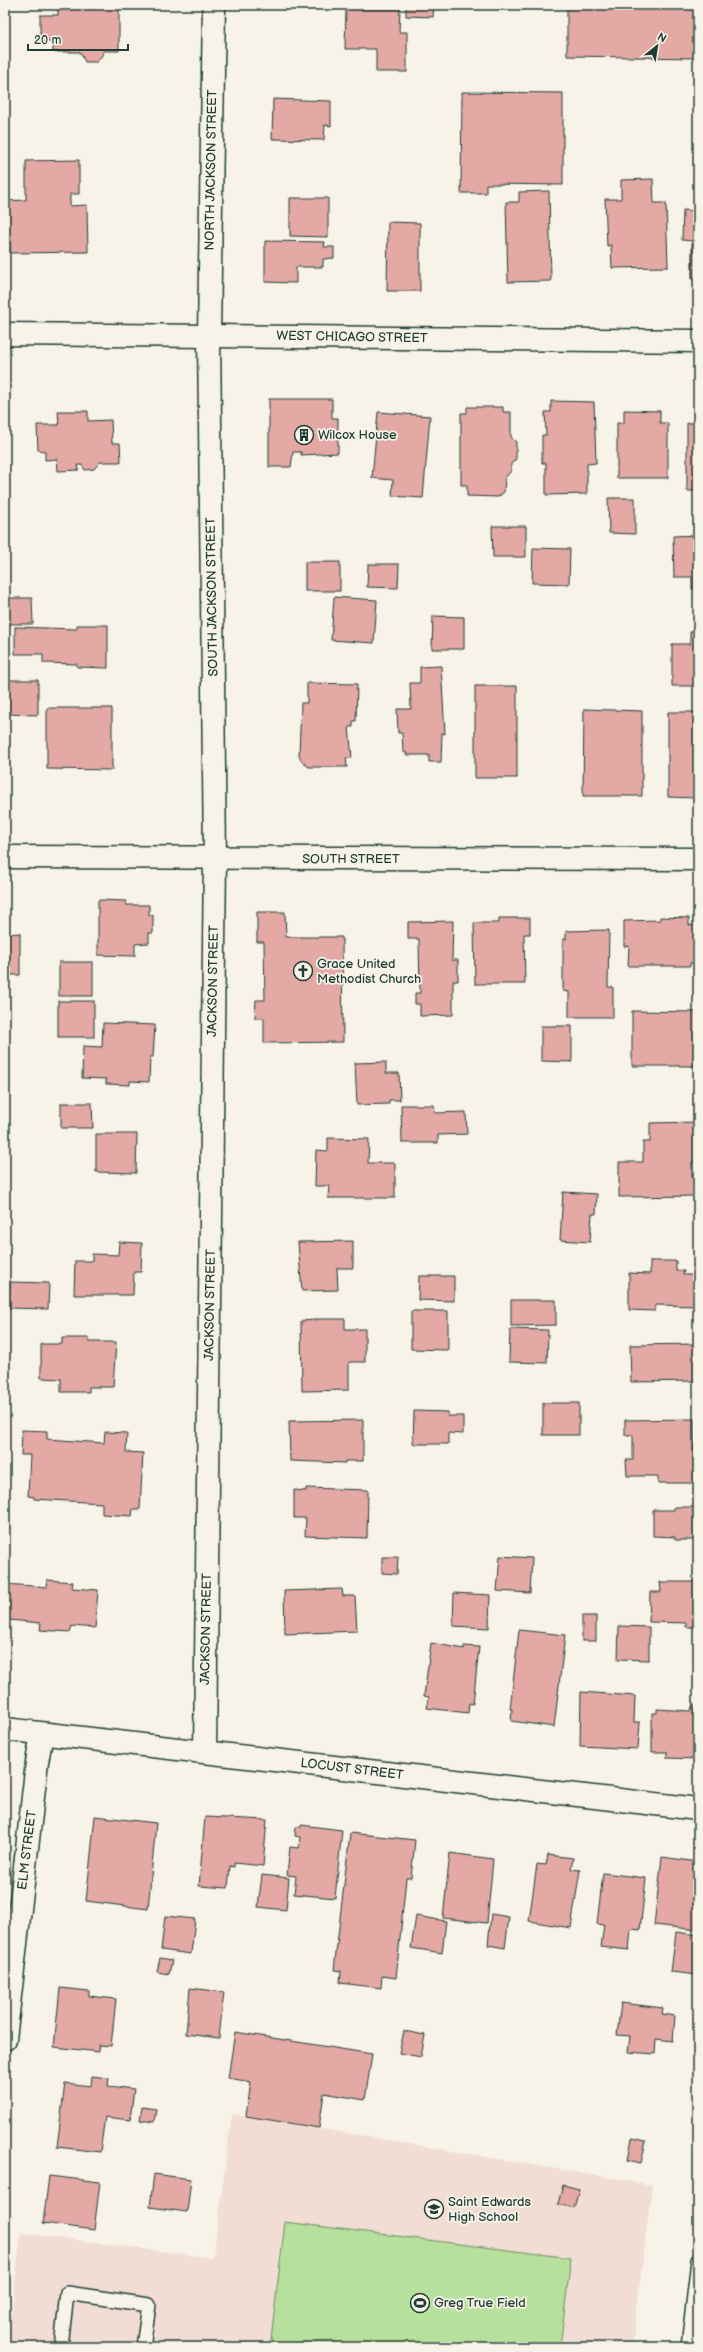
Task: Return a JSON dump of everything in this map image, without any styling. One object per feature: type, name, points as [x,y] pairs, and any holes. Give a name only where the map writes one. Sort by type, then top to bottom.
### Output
[{"type":"street","name":"NORTH JACKSON STREET","points":[[209,336],[214,5]]},
{"type":"street","name":"WEST CHICAGO STREET","points":[[5,334],[698,341]]},
{"type":"street","name":"SOUTH JACKSON STREET","points":[[209,336],[215,858]]},
{"type":"street","name":"SOUTH STREET","points":[[5,857],[698,860]]},
{"type":"street","name":"JACKSON STREET","points":[[205,1752],[215,858]]},
{"type":"street","name":"LOCUST STREET","points":[[5,1729],[698,1809]]},
{"type":"street","name":"ELM STREET","points":[[5,2039],[37,1762],[42,1734]]},
{"type":"lane","points":[[688,2347],[698,2260]]},
{"type":"lane","points":[[61,2347],[67,2293],[149,2306],[144,2347]]},
{"type":"shaded area","name":"Saint Edwards High School","points":[[232,2114],[652,2185],[632,2347],[7,2347],[21,2233],[213,2258]]},
{"type":"green space","name":"Greg True Field","points":[[285,2222],[571,2258],[560,2347],[270,2347]]},
{"type":"building","points":[[58,5],[119,6],[119,51],[103,51],[103,54],[97,62],[85,62],[80,52],[53,52],[53,42],[40,42],[40,15],[58,15]]},
{"type":"building","points":[[406,5],[434,5],[433,17],[406,16]]},
{"type":"building","points":[[567,5],[698,5],[698,58],[567,56]]},
{"type":"building","points":[[346,9],[400,9],[399,32],[407,32],[407,72],[376,72],[376,49],[345,49]]},
{"type":"building","points":[[462,92],[563,93],[563,185],[486,184],[486,193],[461,193]]},
{"type":"building","points":[[273,99],[331,101],[331,126],[325,125],[324,140],[272,139]]},
{"type":"building","points":[[79,160],[79,194],[70,194],[70,206],[87,205],[88,252],[10,253],[10,238],[5,238],[5,201],[26,200],[26,161]]},
{"type":"building","points":[[653,179],[654,203],[666,203],[668,267],[612,268],[611,245],[607,246],[605,199],[621,199],[621,180]]},
{"type":"building","points":[[549,191],[551,281],[508,282],[506,202],[519,202],[519,192]]},
{"type":"building","points":[[290,198],[328,198],[328,237],[290,236]]},
{"type":"building","points":[[683,210],[698,211],[698,279],[692,279],[692,241],[682,240]]},
{"type":"building","points":[[388,222],[420,223],[420,291],[387,291]]},
{"type":"building","points":[[265,241],[325,242],[324,247],[334,247],[334,258],[323,259],[323,267],[296,267],[296,283],[265,282]]},
{"type":"building","name":"Wilcox House","points":[[269,399],[332,399],[332,418],[338,418],[338,453],[301,455],[301,452],[293,452],[291,467],[269,467]]},
{"type":"building","points":[[551,401],[594,402],[596,463],[587,464],[587,494],[546,495],[546,463],[542,463],[542,435],[546,435],[545,412],[551,412]]},
{"type":"building","points":[[467,407],[503,407],[503,412],[511,412],[511,437],[516,442],[516,459],[511,464],[511,471],[505,478],[504,492],[498,497],[467,496],[467,485],[461,485],[461,413],[467,413]]},
{"type":"building","points":[[624,410],[660,411],[660,423],[668,423],[668,478],[617,478],[617,423],[624,423]]},
{"type":"building","points":[[58,411],[88,411],[88,421],[111,420],[112,443],[120,443],[121,462],[100,462],[94,469],[85,470],[82,465],[78,465],[79,470],[58,471],[57,459],[45,460],[45,451],[38,450],[37,425],[59,425]]},
{"type":"building","points":[[378,412],[430,416],[423,498],[392,496],[393,480],[372,478]]},
{"type":"building","points":[[696,412],[698,412],[698,491],[687,491],[687,423],[696,423]]},
{"type":"building","points":[[608,498],[635,498],[635,534],[609,533]]},
{"type":"building","points":[[492,526],[526,526],[526,557],[493,557]]},
{"type":"building","points":[[698,535],[698,589],[692,589],[692,577],[674,577],[673,536]]},
{"type":"building","points":[[533,548],[570,549],[569,584],[532,583]]},
{"type":"building","points":[[305,562],[340,562],[340,591],[305,591]]},
{"type":"building","points":[[368,564],[399,564],[398,588],[367,587]]},
{"type":"building","points":[[334,597],[377,600],[374,643],[331,640]]},
{"type":"building","points":[[5,598],[32,598],[33,624],[5,624]]},
{"type":"building","points":[[433,616],[464,617],[464,649],[432,649]]},
{"type":"building","points":[[77,625],[108,625],[108,668],[77,667],[77,664],[43,663],[43,654],[15,654],[15,627],[77,629]]},
{"type":"building","points":[[698,631],[698,686],[672,686],[672,644],[690,644],[690,632]]},
{"type":"building","points":[[441,666],[445,734],[442,733],[441,762],[429,762],[429,755],[406,755],[406,752],[403,752],[402,733],[398,733],[397,709],[411,709],[410,683],[420,683],[420,667]]},
{"type":"building","points":[[5,680],[38,680],[38,715],[5,714]]},
{"type":"building","points":[[307,683],[357,684],[356,721],[353,721],[353,727],[349,727],[352,758],[346,758],[347,767],[309,767],[302,762],[299,756],[301,703],[307,703]]},
{"type":"building","points":[[475,686],[517,686],[517,778],[475,778]]},
{"type":"building","points":[[47,708],[112,708],[112,770],[47,769]]},
{"type":"building","points":[[584,709],[642,711],[642,796],[583,796]]},
{"type":"building","points":[[668,712],[698,712],[698,798],[668,797]]},
{"type":"building","points":[[98,900],[126,901],[126,905],[149,905],[149,915],[153,915],[153,933],[149,933],[149,943],[135,944],[135,956],[98,955]]},
{"type":"building","name":"Grace United Methodist Church","points":[[257,912],[285,912],[286,937],[342,937],[343,1042],[264,1043],[264,1018],[255,1018],[256,1000],[265,1000],[264,942],[257,942]]},
{"type":"building","points":[[660,917],[689,918],[689,925],[698,926],[698,963],[690,963],[690,966],[628,966],[629,946],[624,947],[624,921],[660,920]]},
{"type":"building","points":[[499,918],[530,918],[530,934],[524,934],[525,984],[475,984],[474,923],[499,923]]},
{"type":"building","points":[[453,921],[452,960],[458,960],[458,981],[453,981],[453,1015],[420,1016],[420,1004],[415,1004],[415,993],[420,993],[419,939],[408,939],[408,922]]},
{"type":"building","points":[[609,930],[608,987],[613,987],[613,1017],[569,1017],[569,992],[563,991],[563,939],[566,939],[566,931]]},
{"type":"building","points":[[20,933],[20,975],[5,975],[5,934]]},
{"type":"building","points":[[59,962],[93,962],[93,996],[59,996]]},
{"type":"building","points":[[58,1001],[94,1001],[94,1037],[58,1037]]},
{"type":"building","points":[[632,1011],[698,1012],[698,1066],[632,1066]]},
{"type":"building","points":[[103,1023],[155,1025],[153,1057],[150,1057],[149,1082],[130,1081],[130,1085],[106,1084],[106,1079],[82,1078],[83,1046],[102,1047]]},
{"type":"building","points":[[541,1026],[572,1026],[572,1062],[541,1061]]},
{"type":"building","points":[[386,1062],[386,1073],[399,1073],[400,1100],[389,1100],[389,1104],[357,1105],[355,1063]]},
{"type":"building","points":[[61,1103],[92,1103],[93,1128],[61,1128]]},
{"type":"building","points":[[401,1105],[434,1105],[435,1113],[466,1112],[467,1134],[438,1135],[438,1143],[402,1143]]},
{"type":"building","points":[[698,1122],[698,1162],[692,1162],[692,1177],[698,1177],[698,1196],[619,1197],[619,1162],[643,1162],[643,1142],[650,1142],[650,1123]]},
{"type":"building","points":[[96,1134],[137,1134],[136,1173],[96,1172]]},
{"type":"building","points":[[328,1138],[369,1139],[368,1163],[395,1163],[395,1198],[328,1198],[329,1186],[315,1186],[316,1150],[328,1151]]},
{"type":"building","points":[[563,1192],[597,1194],[596,1214],[592,1214],[590,1242],[560,1240]]},
{"type":"building","points":[[353,1241],[353,1268],[337,1268],[338,1290],[302,1291],[298,1242]]},
{"type":"building","points":[[119,1242],[142,1243],[141,1272],[134,1272],[133,1295],[74,1295],[75,1261],[92,1261],[92,1254],[118,1255]]},
{"type":"building","points":[[650,1261],[676,1261],[676,1271],[684,1271],[683,1275],[697,1275],[697,1306],[655,1305],[655,1311],[629,1310],[629,1273],[650,1274]]},
{"type":"building","points":[[419,1276],[454,1276],[454,1301],[418,1300]]},
{"type":"building","points":[[10,1282],[49,1283],[48,1309],[9,1308]]},
{"type":"building","points":[[511,1300],[556,1300],[556,1325],[511,1326]]},
{"type":"building","points":[[411,1311],[448,1311],[448,1350],[411,1349]]},
{"type":"building","points":[[314,1319],[345,1319],[345,1329],[365,1329],[365,1362],[349,1362],[349,1390],[302,1391],[301,1321],[315,1320]]},
{"type":"building","points":[[510,1329],[548,1330],[547,1363],[509,1362]]},
{"type":"building","points":[[62,1338],[89,1338],[89,1342],[116,1342],[113,1387],[89,1387],[89,1392],[61,1392],[61,1379],[41,1378],[41,1344],[62,1344]]},
{"type":"building","points":[[698,1344],[698,1381],[631,1382],[630,1345]]},
{"type":"building","points":[[543,1403],[579,1403],[579,1435],[543,1435]]},
{"type":"building","points":[[414,1411],[448,1412],[448,1416],[463,1416],[463,1434],[448,1433],[448,1444],[413,1444]]},
{"type":"building","points":[[694,1419],[695,1483],[658,1483],[658,1476],[627,1476],[626,1460],[633,1460],[633,1435],[625,1435],[625,1420]]},
{"type":"building","points":[[363,1420],[363,1461],[345,1461],[345,1463],[290,1461],[289,1421]]},
{"type":"building","points":[[22,1430],[47,1431],[47,1439],[104,1443],[105,1432],[127,1433],[126,1452],[143,1453],[140,1509],[133,1509],[132,1516],[102,1514],[102,1503],[34,1499],[34,1497],[28,1496],[30,1455],[21,1455]]},
{"type":"building","points":[[306,1488],[368,1490],[367,1538],[305,1536],[306,1518],[294,1518],[294,1490],[306,1491]]},
{"type":"building","points":[[674,1507],[698,1507],[698,1540],[675,1540],[675,1537],[653,1536],[653,1510],[674,1510]]},
{"type":"building","points":[[500,1556],[532,1558],[530,1593],[497,1591]]},
{"type":"building","points":[[382,1557],[398,1557],[397,1574],[382,1573]]},
{"type":"building","points":[[47,1580],[73,1582],[72,1588],[98,1590],[95,1628],[72,1626],[70,1632],[40,1630],[41,1623],[9,1620],[8,1617],[5,1616],[5,1584],[46,1587]]},
{"type":"building","points":[[660,1582],[698,1582],[698,1627],[686,1627],[686,1623],[649,1622],[650,1592],[661,1592]]},
{"type":"building","points":[[342,1589],[343,1596],[355,1596],[357,1631],[285,1634],[284,1591]]},
{"type":"building","points":[[454,1593],[490,1595],[489,1628],[453,1626]]},
{"type":"building","points":[[582,1616],[596,1616],[596,1641],[582,1641]]},
{"type":"building","points":[[619,1626],[649,1627],[649,1660],[618,1659]]},
{"type":"building","points":[[519,1630],[565,1635],[554,1727],[511,1721],[512,1709],[510,1709]]},
{"type":"building","points":[[431,1643],[464,1649],[464,1646],[479,1647],[473,1704],[469,1703],[468,1713],[427,1708],[429,1697],[424,1696]]},
{"type":"building","points":[[581,1692],[635,1696],[634,1722],[640,1722],[638,1749],[580,1746]]},
{"type":"building","points":[[693,1705],[698,1705],[698,1759],[667,1758],[667,1752],[652,1752],[652,1713],[657,1713],[657,1709],[690,1711]]},
{"type":"building","points":[[95,1816],[156,1823],[148,1909],[86,1901]]},
{"type":"building","points":[[205,1817],[267,1820],[263,1866],[234,1863],[234,1867],[230,1866],[228,1888],[199,1886]]},
{"type":"building","points":[[301,1825],[342,1830],[335,1898],[294,1894],[296,1876],[287,1875],[290,1847],[299,1848],[300,1837],[295,1836],[296,1827],[301,1827]]},
{"type":"building","points":[[350,1833],[415,1840],[411,1878],[406,1878],[396,1978],[382,1976],[381,1988],[340,1983],[341,1971],[334,1970]]},
{"type":"building","points":[[450,1853],[493,1859],[487,1923],[443,1918]]},
{"type":"building","points":[[548,1855],[573,1858],[571,1869],[580,1870],[571,1928],[529,1921],[537,1864],[546,1865]]},
{"type":"building","points":[[662,1857],[698,1862],[698,1930],[654,1925]]},
{"type":"building","points":[[603,1873],[646,1878],[640,1930],[631,1929],[629,1950],[601,1947],[604,1925],[597,1924]]},
{"type":"building","points":[[262,1875],[289,1878],[286,1910],[258,1907]]},
{"type":"building","points":[[491,1914],[509,1917],[505,1948],[488,1945]]},
{"type":"building","points":[[165,1916],[195,1919],[191,1954],[161,1950]]},
{"type":"building","points":[[416,1916],[446,1921],[442,1953],[411,1948]]},
{"type":"building","points":[[676,1932],[698,1935],[698,1975],[671,1972]]},
{"type":"building","points":[[160,1958],[172,1960],[169,1974],[157,1972]]},
{"type":"building","points":[[60,1988],[89,1991],[89,1996],[116,1999],[111,2046],[98,2045],[99,2052],[54,2047]]},
{"type":"building","points":[[190,1988],[224,1992],[219,2038],[186,2034]]},
{"type":"building","points":[[621,2003],[663,2008],[662,2014],[675,2016],[673,2041],[656,2039],[655,2054],[628,2052],[630,2036],[617,2035]]},
{"type":"building","points":[[404,2031],[425,2035],[421,2057],[399,2053]]},
{"type":"building","points":[[235,2032],[372,2054],[365,2100],[324,2093],[319,2128],[246,2116],[251,2082],[228,2078]]},
{"type":"building","points":[[92,2076],[109,2078],[108,2086],[134,2089],[130,2120],[105,2117],[100,2152],[57,2147],[65,2083],[91,2086]]},
{"type":"building","points":[[142,2107],[156,2109],[154,2122],[140,2120]]},
{"type":"building","points":[[632,2138],[646,2141],[641,2163],[628,2160]]},
{"type":"building","points":[[154,2174],[191,2179],[187,2212],[150,2207]]},
{"type":"building","points":[[49,2176],[100,2182],[94,2230],[43,2223]]},
{"type":"building","points":[[563,2185],[579,2189],[574,2208],[558,2204]]},
{"type":"place","name":"Wilcox House","points":[[304,435]]},
{"type":"place","name":"Grace United Methodist Church","points":[[303,971]]},
{"type":"place","name":"Saint Edwards High School","points":[[434,2209]]},
{"type":"place","name":"Greg True Field","points":[[420,2303]]}]
